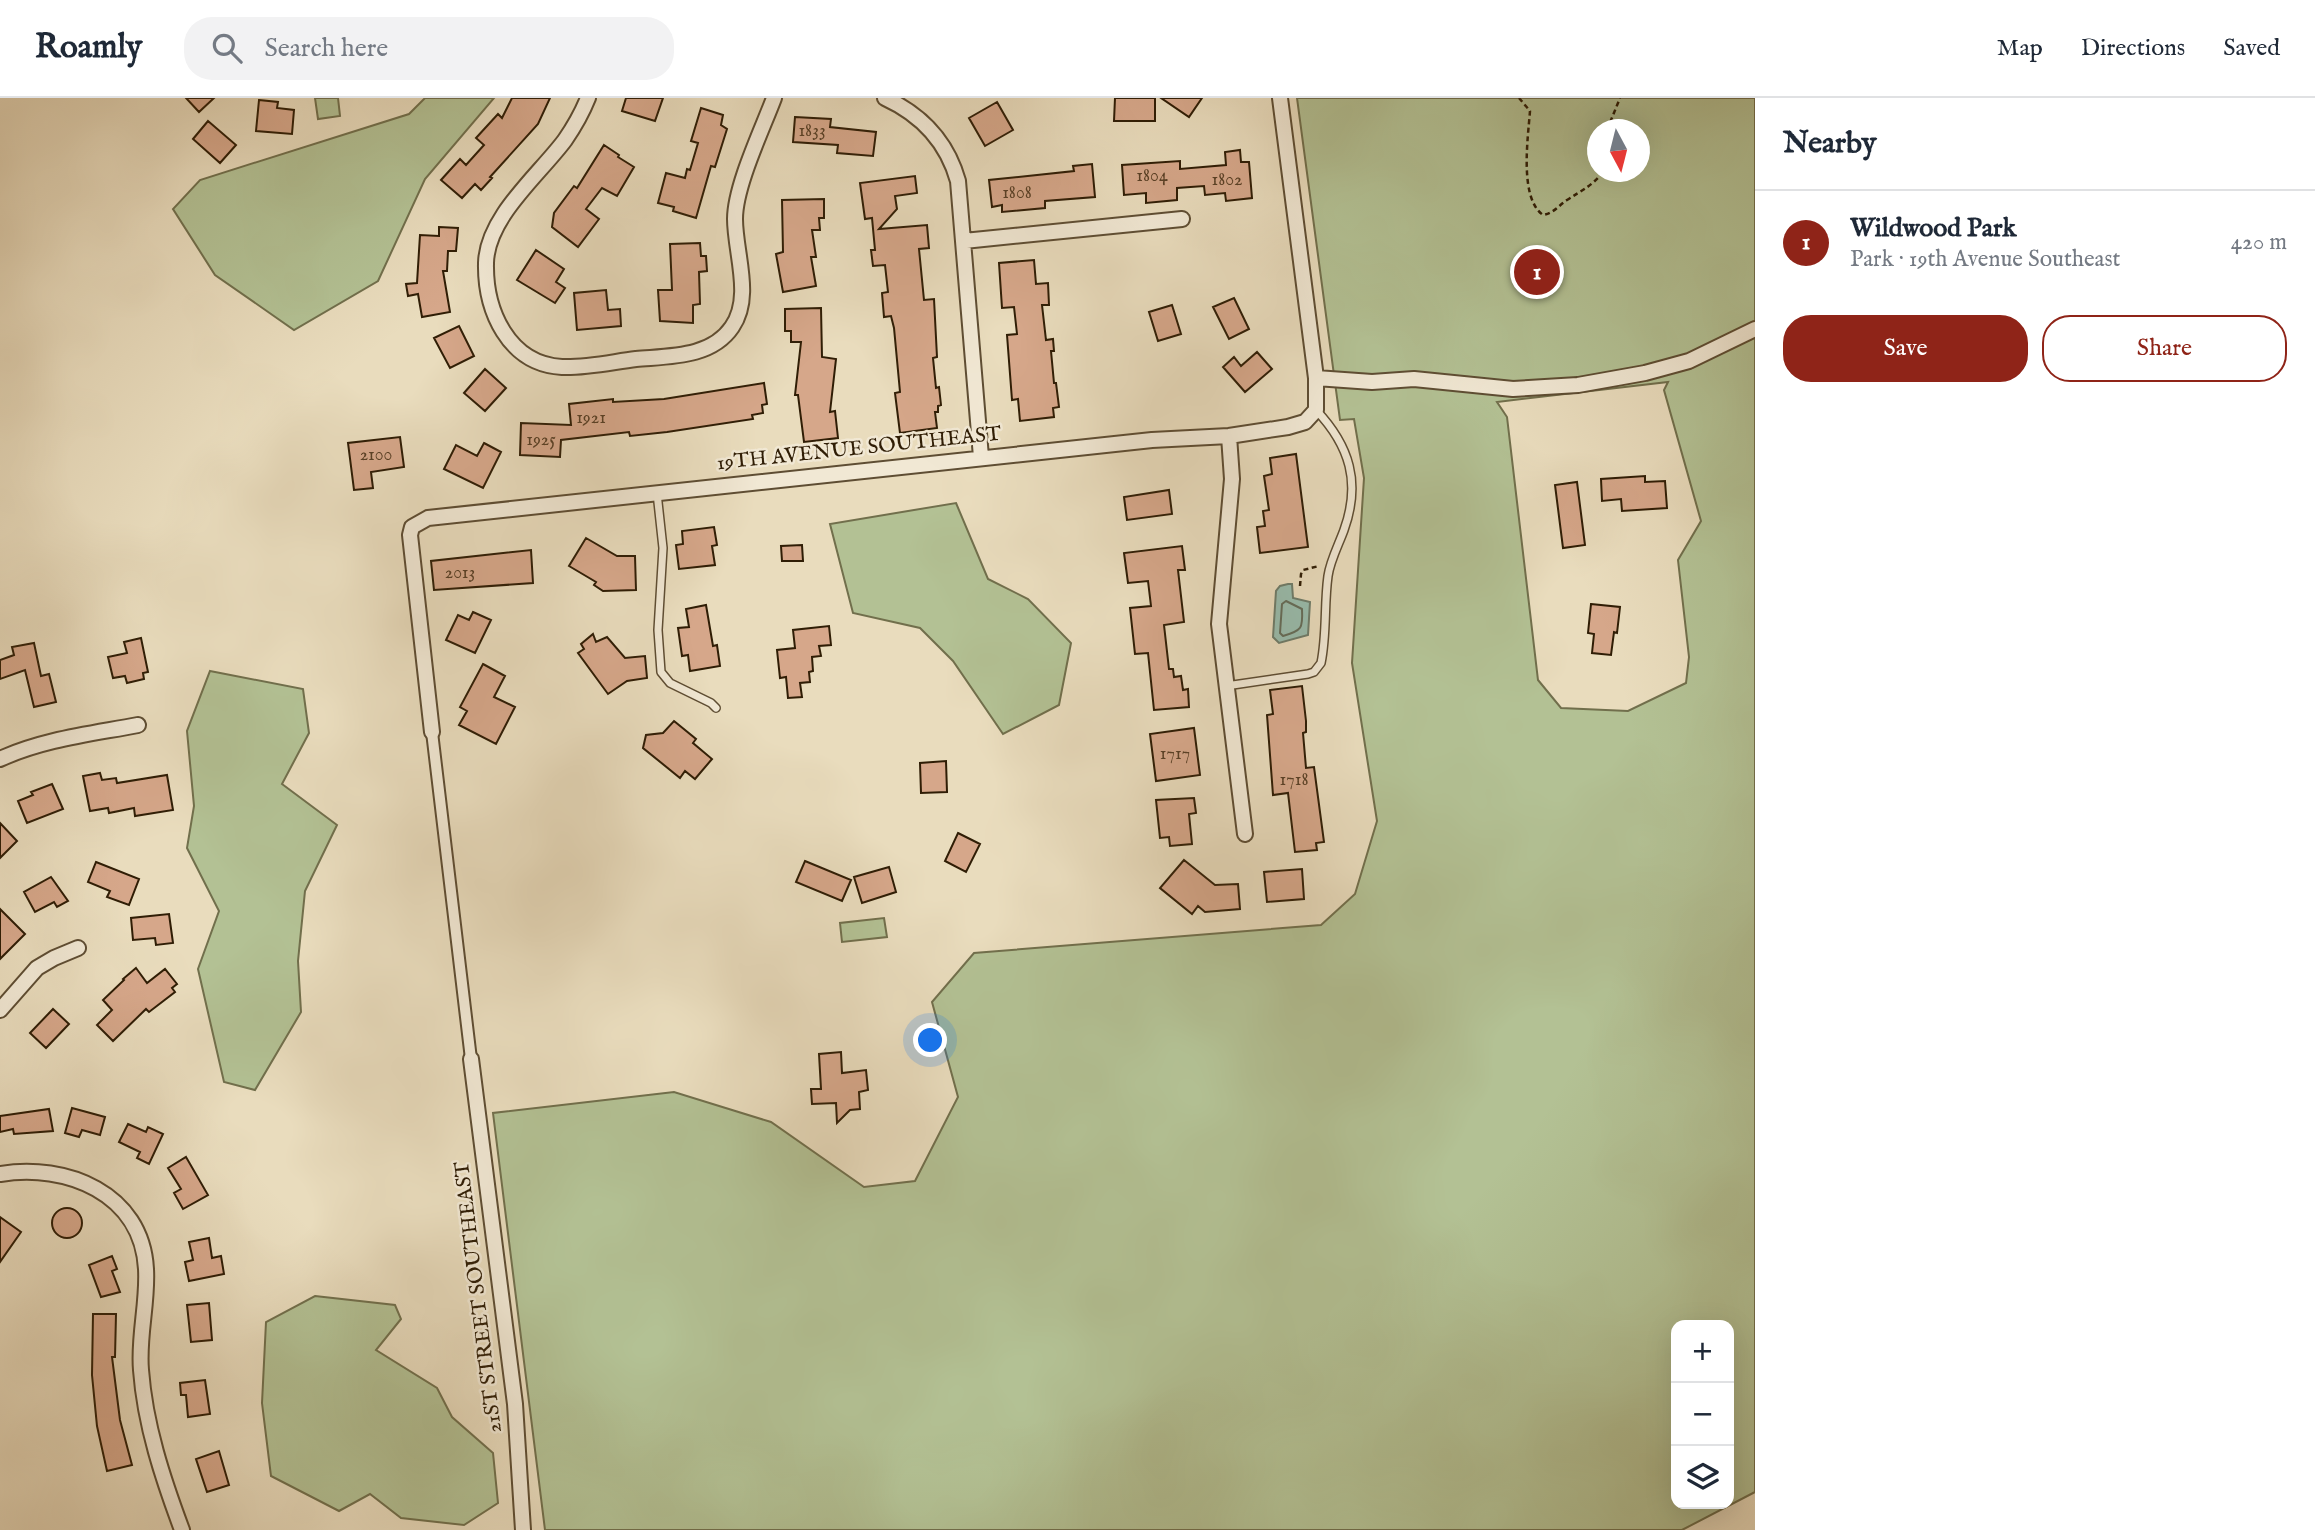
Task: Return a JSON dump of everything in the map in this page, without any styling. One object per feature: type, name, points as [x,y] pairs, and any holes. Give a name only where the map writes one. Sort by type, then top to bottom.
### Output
[{"type":"street","points":[[588,98],[576,124],[510,207],[488,248],[486,275],[491,307],[504,336],[537,361],[563,367],[689,354],[711,347],[727,335],[742,308],[736,204],[774,98]]},
{"type":"street","points":[[885,98],[916,115],[937,136],[948,154],[958,181],[981,457]]},
{"type":"street","points":[[1280,98],[1316,378],[1316,410]]},
{"type":"street","points":[[964,241],[1182,219]]},
{"type":"street","points":[[1316,378],[1372,382],[1414,379],[1513,389],[1578,385],[1645,373],[1689,360],[1755,329]]},
{"type":"street","name":"19TH AVENUE SOUTHEAST","points":[[432,732],[410,535],[412,527],[428,518],[1152,439],[1229,436],[1305,422],[1316,410]]},
{"type":"street","points":[[1229,436],[1232,479],[1219,624],[1245,834]]},
{"type":"street","points":[[0,759],[52,741],[138,725]]},
{"type":"street","points":[[432,732],[471,1059]]},
{"type":"street","points":[[0,1010],[37,968],[54,957],[78,948]]},
{"type":"street","name":"21ST STREET SOUTHEAST","points":[[471,1059],[515,1404],[523,1530]]},
{"type":"street","points":[[0,1174],[46,1173],[81,1181],[99,1189],[112,1199],[141,1242],[146,1268],[141,1368],[146,1411],[160,1467],[182,1530]]},
{"type":"lane","points":[[1226,686],[1308,674],[1318,668],[1323,654],[1328,575],[1350,513],[1352,483],[1342,445],[1333,428],[1316,410]]},
{"type":"lane","points":[[657,492],[663,548],[657,630],[662,672],[670,683],[711,702],[716,708]]},
{"type":"path","points":[[1519,98],[1530,111],[1527,151],[1530,199],[1535,209],[1543,215],[1552,213],[1594,182]]},
{"type":"path","points":[[1611,119],[1620,98]]},
{"type":"path","points":[[1300,586],[1303,570],[1332,564]]},
{"type":"shaded area","points":[[315,98],[338,98],[340,116],[318,119]]},
{"type":"shaded area","points":[[425,98],[494,98],[425,179],[378,281],[294,330],[215,275],[173,209],[200,180],[409,114]]},
{"type":"shaded area","points":[[1297,98],[1755,98],[1755,1492],[1734,1503],[1734,1320],[1671,1320],[1671,1509],[1722,1509],[1682,1530],[545,1530],[493,1113],[674,1092],[771,1122],[864,1187],[915,1181],[958,1097],[932,1002],[974,953],[1321,925],[1355,894],[1377,821],[1352,663],[1364,478],[1354,419],[1340,420]],"holes":[[[1668,382],[1664,390],[1701,521],[1678,560],[1689,657],[1686,683],[1628,711],[1561,708],[1538,680],[1507,417],[1497,402]]]},
{"type":"shaded area","points":[[956,503],[988,579],[1028,599],[1071,643],[1059,705],[1003,734],[953,661],[920,628],[853,613],[830,524]]},
{"type":"shaded area","points":[[210,671],[303,689],[309,733],[282,784],[337,825],[305,891],[298,961],[301,1012],[255,1090],[224,1082],[198,969],[219,911],[187,848],[194,806],[187,731]]},
{"type":"shaded area","points":[[884,918],[887,937],[842,942],[840,923]]},
{"type":"shaded area","points":[[315,1296],[395,1305],[401,1319],[376,1350],[437,1388],[452,1417],[493,1453],[498,1503],[464,1525],[401,1518],[370,1494],[339,1511],[271,1476],[262,1403],[266,1322]]},
{"type":"water","points":[[1292,584],[1293,598],[1310,602],[1308,635],[1279,643],[1273,637],[1276,591],[1280,586]]},
{"type":"building","points":[[186,98],[214,98],[199,112]]},
{"type":"building","points":[[512,98],[550,98],[538,124],[490,177],[492,178],[481,190],[475,184],[462,198],[441,180],[460,159],[466,165],[484,145],[476,138],[498,114],[502,118]]},
{"type":"building","points":[[626,98],[663,98],[655,121],[622,111]]},
{"type":"building","points":[[1115,98],[1155,98],[1155,121],[1114,121]]},
{"type":"building","points":[[1161,98],[1202,98],[1189,117]]},
{"type":"building","points":[[259,100],[278,102],[277,108],[294,110],[292,134],[256,131]]},
{"type":"building","points":[[997,102],[1013,130],[985,146],[969,118]]},
{"type":"building","points":[[701,108],[723,115],[721,125],[727,129],[715,167],[711,166],[696,218],[673,211],[674,207],[658,203],[666,173],[685,178],[687,169],[690,170],[698,143],[691,141]]},
{"type":"building","points":[[795,117],[831,119],[830,127],[876,132],[873,156],[837,153],[838,145],[793,142]]},
{"type":"building","points":[[208,121],[236,145],[220,163],[193,139]]},
{"type":"building","points":[[604,145],[634,167],[617,196],[602,188],[586,209],[599,219],[578,247],[552,227],[554,213],[574,186],[577,188]]},
{"type":"building","points":[[1240,150],[1241,162],[1249,162],[1252,198],[1226,201],[1225,193],[1205,195],[1204,186],[1177,188],[1177,200],[1146,203],[1146,193],[1124,195],[1122,165],[1180,161],[1180,169],[1226,165],[1225,152]]},
{"type":"building","points":[[1092,164],[1095,197],[1045,201],[1045,208],[1002,212],[1002,205],[992,207],[989,180],[1074,171],[1073,166]]},
{"type":"building","points":[[915,176],[917,193],[895,196],[897,209],[879,229],[927,225],[929,248],[919,249],[924,300],[934,299],[937,357],[933,358],[941,405],[938,406],[938,412],[935,412],[937,428],[900,433],[895,393],[900,392],[894,328],[891,316],[884,317],[882,293],[888,292],[885,265],[873,266],[871,250],[875,250],[872,218],[865,219],[860,183]]},
{"type":"building","points":[[824,199],[824,218],[819,218],[820,230],[812,230],[816,257],[811,257],[816,286],[783,292],[776,254],[783,252],[782,200]]},
{"type":"building","points":[[439,227],[458,228],[456,251],[448,251],[447,271],[443,271],[450,312],[422,317],[418,294],[408,296],[406,284],[417,283],[420,235],[439,236]]},
{"type":"building","points":[[700,243],[701,256],[706,256],[707,271],[699,272],[700,304],[693,305],[693,323],[660,321],[658,290],[672,290],[670,244]]},
{"type":"building","points":[[536,250],[564,269],[556,282],[565,288],[555,303],[517,280]]},
{"type":"building","points":[[1034,260],[1036,284],[1048,283],[1049,305],[1042,305],[1046,340],[1053,339],[1054,351],[1051,351],[1059,407],[1053,408],[1054,417],[1020,421],[1018,399],[1012,400],[1007,335],[1017,334],[1014,307],[1002,308],[999,263]]},
{"type":"building","points":[[606,290],[608,310],[620,309],[621,326],[577,330],[574,293]]},
{"type":"building","points":[[1234,298],[1249,329],[1229,339],[1213,307]]},
{"type":"building","points":[[1172,305],[1181,334],[1158,341],[1149,312]]},
{"type":"building","points":[[821,308],[822,357],[836,359],[830,412],[835,411],[838,438],[804,442],[798,395],[795,395],[801,342],[791,342],[791,331],[785,331],[785,309]]},
{"type":"building","points":[[459,326],[474,356],[450,368],[434,338]]},
{"type":"building","points":[[1257,352],[1272,369],[1245,392],[1223,367],[1234,357],[1241,366]]},
{"type":"building","points":[[485,369],[506,388],[485,411],[464,393]]},
{"type":"building","points":[[764,383],[767,404],[762,405],[763,413],[752,415],[753,419],[667,432],[630,436],[629,432],[561,440],[560,457],[520,455],[521,423],[571,425],[569,404],[613,399],[613,402],[664,399]]},
{"type":"building","points":[[400,437],[404,467],[371,472],[373,488],[354,490],[348,443]]},
{"type":"building","points":[[484,443],[501,452],[483,488],[444,469],[456,445],[477,456]]},
{"type":"building","points":[[1296,454],[1308,547],[1260,553],[1257,527],[1265,526],[1263,511],[1269,510],[1264,476],[1272,474],[1270,458]]},
{"type":"building","points":[[1645,476],[1645,482],[1665,481],[1667,508],[1622,511],[1621,499],[1602,501],[1601,479]]},
{"type":"building","points":[[1577,482],[1585,545],[1563,548],[1555,485]]},
{"type":"building","points":[[1169,490],[1172,514],[1127,520],[1124,497]]},
{"type":"building","points":[[714,527],[717,545],[712,546],[715,565],[679,569],[676,545],[683,544],[682,531]]},
{"type":"building","points":[[586,538],[617,556],[635,556],[636,590],[603,591],[594,585],[596,582],[569,566]]},
{"type":"building","points":[[802,545],[803,561],[782,561],[781,546]]},
{"type":"building","points":[[1182,546],[1185,570],[1178,570],[1184,622],[1164,625],[1169,669],[1173,669],[1174,677],[1181,676],[1183,690],[1188,689],[1189,707],[1154,710],[1148,653],[1135,654],[1130,608],[1151,606],[1148,581],[1128,583],[1124,553]]},
{"type":"building","points":[[531,550],[533,583],[434,590],[431,561]]},
{"type":"building","points":[[1591,604],[1620,607],[1611,655],[1592,653],[1594,634],[1588,633]]},
{"type":"building","points":[[706,605],[713,646],[717,645],[720,666],[690,671],[688,655],[682,656],[678,628],[689,627],[686,609]]},
{"type":"building","points":[[473,612],[491,620],[475,653],[446,640],[458,615],[469,620]]},
{"type":"building","points":[[829,626],[831,645],[819,646],[821,656],[812,657],[813,671],[809,672],[810,682],[800,683],[802,697],[788,698],[786,677],[780,678],[777,650],[795,648],[793,630]]},
{"type":"building","points":[[593,634],[596,642],[607,637],[625,658],[645,656],[647,678],[627,681],[608,694],[578,653],[584,649],[581,644]]},
{"type":"building","points":[[141,638],[148,672],[143,673],[144,679],[127,683],[125,676],[113,678],[108,657],[127,653],[124,642]]},
{"type":"building","points":[[34,643],[41,676],[49,674],[56,702],[34,707],[25,670],[0,679],[0,660],[14,655],[12,647]]},
{"type":"building","points":[[483,664],[505,676],[494,697],[515,707],[496,744],[459,725],[467,711],[460,707]]},
{"type":"building","points":[[1302,686],[1306,721],[1306,732],[1303,733],[1306,768],[1314,767],[1324,842],[1316,843],[1317,850],[1295,852],[1288,793],[1273,795],[1267,715],[1273,714],[1270,690]]},
{"type":"building","points":[[674,721],[696,739],[693,743],[712,759],[695,779],[685,771],[680,778],[643,748],[646,735],[663,733]]},
{"type":"building","points":[[1194,728],[1200,775],[1156,781],[1150,734]]},
{"type":"building","points":[[946,761],[947,792],[921,793],[920,763]]},
{"type":"building","points":[[100,773],[102,780],[116,778],[117,783],[167,775],[173,810],[135,816],[134,808],[109,813],[108,808],[90,811],[83,776]]},
{"type":"building","points":[[52,784],[63,809],[27,823],[18,801],[33,795],[31,792]]},
{"type":"building","points":[[1194,798],[1196,813],[1189,814],[1192,844],[1170,846],[1169,837],[1160,838],[1156,800]]},
{"type":"building","points":[[0,823],[17,841],[0,858]]},
{"type":"building","points":[[958,833],[980,844],[966,872],[945,861]]},
{"type":"building","points":[[1184,860],[1215,885],[1238,884],[1240,909],[1205,912],[1198,906],[1192,914],[1160,888]]},
{"type":"building","points":[[805,861],[851,880],[842,901],[796,882]]},
{"type":"building","points":[[96,862],[139,879],[129,905],[107,897],[110,891],[88,882]]},
{"type":"building","points":[[889,867],[896,892],[862,903],[854,877]]},
{"type":"building","points":[[1302,869],[1304,899],[1267,902],[1264,872]]},
{"type":"building","points":[[51,877],[68,901],[57,907],[54,902],[35,912],[24,892]]},
{"type":"building","points":[[0,909],[25,934],[0,959]]},
{"type":"building","points":[[169,914],[173,943],[156,945],[155,938],[133,940],[131,918]]},
{"type":"building","points":[[136,968],[147,983],[165,969],[177,984],[172,988],[175,992],[149,1012],[146,1009],[113,1041],[97,1025],[112,1010],[103,1000]]},
{"type":"building","points":[[53,1009],[69,1024],[46,1048],[30,1033]]},
{"type":"building","points":[[841,1052],[842,1073],[866,1070],[868,1090],[859,1092],[860,1109],[850,1110],[837,1123],[836,1103],[812,1104],[811,1089],[821,1089],[819,1054]]},
{"type":"building","points":[[72,1108],[105,1117],[100,1135],[82,1130],[79,1137],[65,1133]]},
{"type":"building","points":[[49,1109],[53,1131],[14,1134],[13,1129],[0,1132],[0,1116]]},
{"type":"building","points":[[128,1124],[146,1132],[148,1127],[163,1134],[149,1164],[137,1158],[140,1152],[119,1142]]},
{"type":"building","points":[[186,1157],[208,1195],[183,1209],[174,1193],[181,1189],[168,1168]]},
{"type":"building","points":[[67,1208],[78,1212],[82,1223],[78,1234],[67,1238],[56,1234],[52,1223],[56,1212]]},
{"type":"building","points":[[0,1217],[21,1232],[0,1262]]},
{"type":"building","points":[[209,1238],[212,1258],[221,1256],[224,1274],[189,1281],[185,1262],[193,1260],[189,1242]]},
{"type":"building","points":[[112,1256],[117,1269],[112,1271],[120,1292],[101,1297],[89,1265]]},
{"type":"building","points":[[209,1303],[212,1340],[191,1342],[187,1305]]},
{"type":"building","points":[[93,1314],[116,1314],[115,1357],[112,1357],[120,1420],[132,1465],[107,1471],[97,1426],[92,1375]]},
{"type":"building","points":[[205,1380],[210,1414],[188,1417],[186,1395],[181,1395],[180,1383]]},
{"type":"building","points":[[219,1451],[229,1485],[207,1492],[196,1459]]},
{"type":"place","name":"Wildwood Park","points":[[1537,272]]}]
